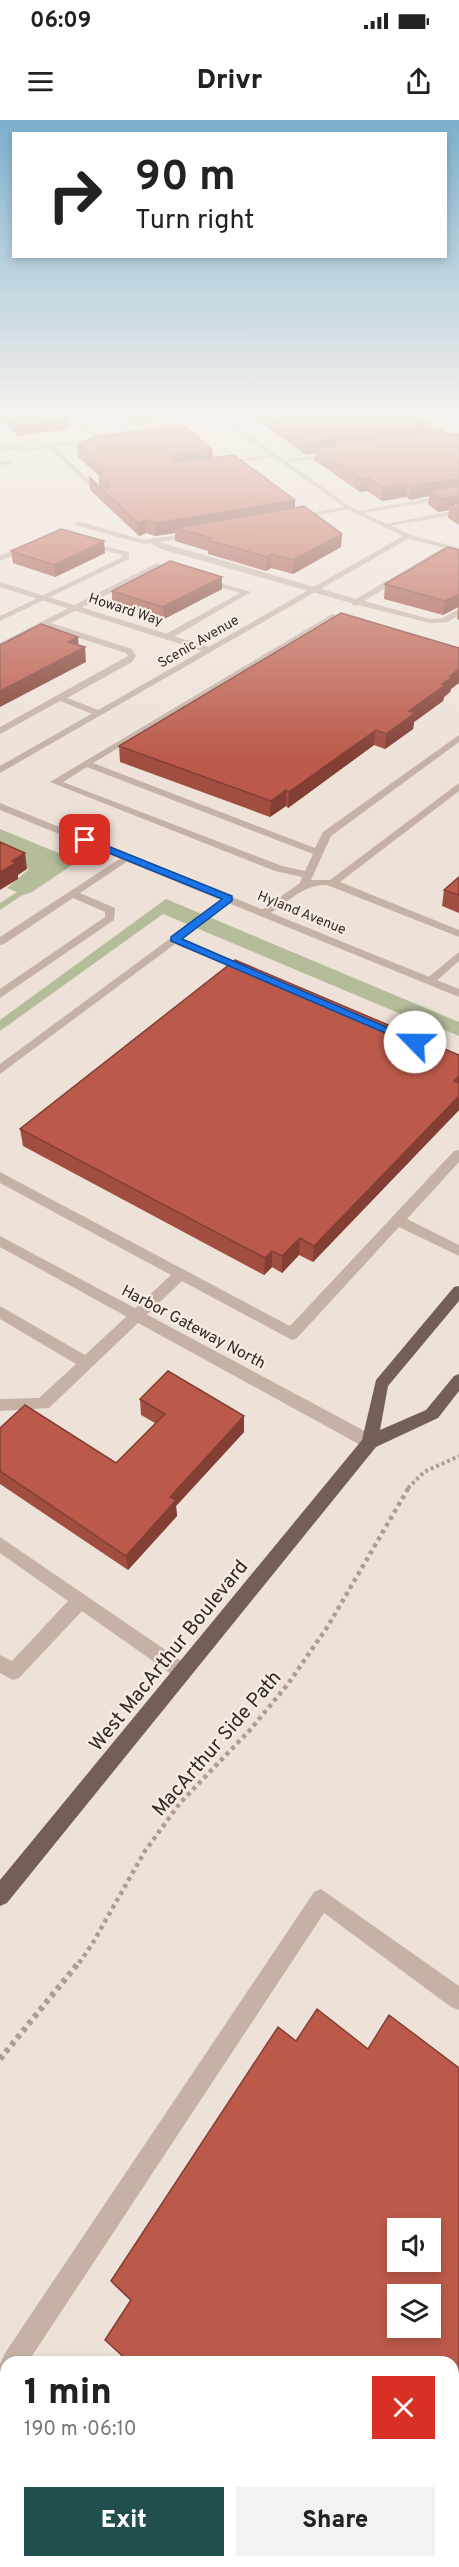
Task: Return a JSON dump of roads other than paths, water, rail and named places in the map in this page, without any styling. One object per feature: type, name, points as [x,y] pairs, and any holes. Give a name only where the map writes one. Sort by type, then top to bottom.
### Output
[{"type":"main road","name":"West MacArthur Boulevard","points":[[370,1442],[381,1384],[459,1291]]},
{"type":"main road","name":"West MacArthur Boulevard","points":[[0,1896],[370,1442],[432,1414],[459,1380]]},
{"type":"street","points":[[102,530],[144,542],[209,531]]},
{"type":"street","points":[[396,530],[459,550]]},
{"type":"street","name":"Scenic Avenue","points":[[0,770],[409,536]]},
{"type":"street","points":[[0,619],[126,559],[126,554],[72,539]]},
{"type":"street","points":[[151,541],[164,548],[430,621],[445,620],[459,611]]},
{"type":"street","points":[[0,559],[39,542]]},
{"type":"street","points":[[448,547],[55,782],[279,869],[307,879],[332,883],[459,934]]},
{"type":"street","points":[[0,646],[78,609],[160,565],[247,592],[167,637]]},
{"type":"street","name":"Howard Way","points":[[0,584],[208,650]]},
{"type":"street","points":[[335,616],[346,619]]},
{"type":"street","points":[[0,731],[129,660],[132,656],[129,651],[45,624]]},
{"type":"street","points":[[60,698],[98,713]]},
{"type":"street","points":[[264,913],[307,879],[327,834],[459,738]]},
{"type":"street","points":[[86,763],[319,853]]},
{"type":"street","points":[[332,883],[459,786]]},
{"type":"street","name":"Hyland Avenue","points":[[0,806],[459,993]]},
{"type":"street","points":[[0,942],[127,858]]},
{"type":"street","points":[[0,994],[110,918],[111,910],[72,894]]},
{"type":"street","points":[[0,1070],[229,898]]},
{"type":"street","points":[[174,939],[262,976]]},
{"type":"street","points":[[430,981],[459,955]]},
{"type":"street","points":[[0,1177],[292,1334],[459,1154]]},
{"type":"street","points":[[397,1220],[459,1251]]},
{"type":"street","name":"Harbor Gateway North","points":[[0,1241],[370,1442]]},
{"type":"street","points":[[0,1390],[6,1405],[43,1404],[181,1274]]},
{"type":"street","points":[[0,1312],[86,1364]]},
{"type":"street","points":[[0,1544],[183,1672]]},
{"type":"street","points":[[0,1663],[13,1672],[80,1601]]},
{"type":"street","points":[[18,2356],[321,1899],[459,1999]]}]
